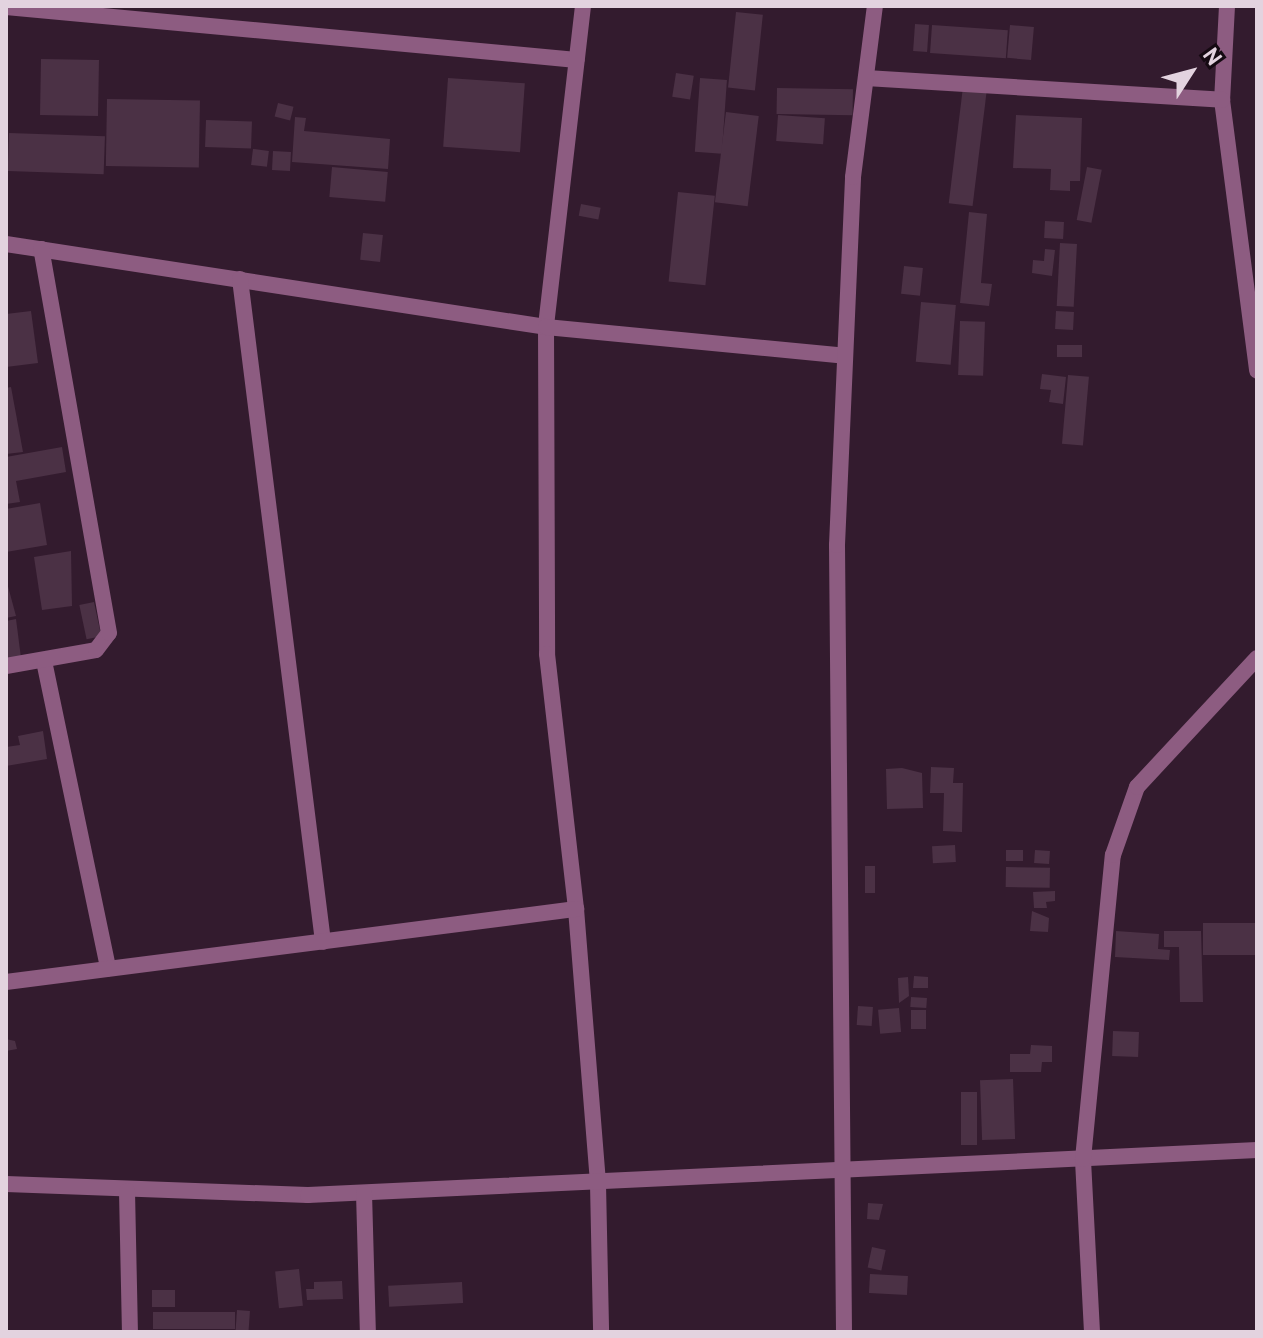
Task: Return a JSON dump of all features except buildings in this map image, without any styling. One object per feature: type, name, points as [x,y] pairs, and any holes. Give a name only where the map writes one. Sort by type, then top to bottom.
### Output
[{"type":"street","points":[[583,6],[546,327],[547,654],[576,909],[598,1184],[601,1332]]},
{"type":"street","points":[[844,1332],[839,1171],[837,545],[853,177],[875,6]]},
{"type":"street","points":[[1227,6],[1222,100],[1257,371]]},
{"type":"street","points":[[6,7],[577,60]]},
{"type":"street","points":[[866,78],[1222,100]]},
{"type":"street","points":[[6,244],[546,327],[845,356]]},
{"type":"street","points":[[6,666],[96,650],[109,633],[41,249]]},
{"type":"street","points":[[240,279],[323,942]]},
{"type":"street","points":[[1092,1332],[1083,1159],[1113,855],[1137,787],[1257,658]]},
{"type":"street","points":[[44,661],[108,968]]},
{"type":"street","points":[[6,982],[576,909]]},
{"type":"street","points":[[6,1184],[127,1191],[364,1193],[1257,1150]]},
{"type":"street","points":[[127,1191],[130,1332]]},
{"type":"street","points":[[364,1193],[368,1332]]}]
